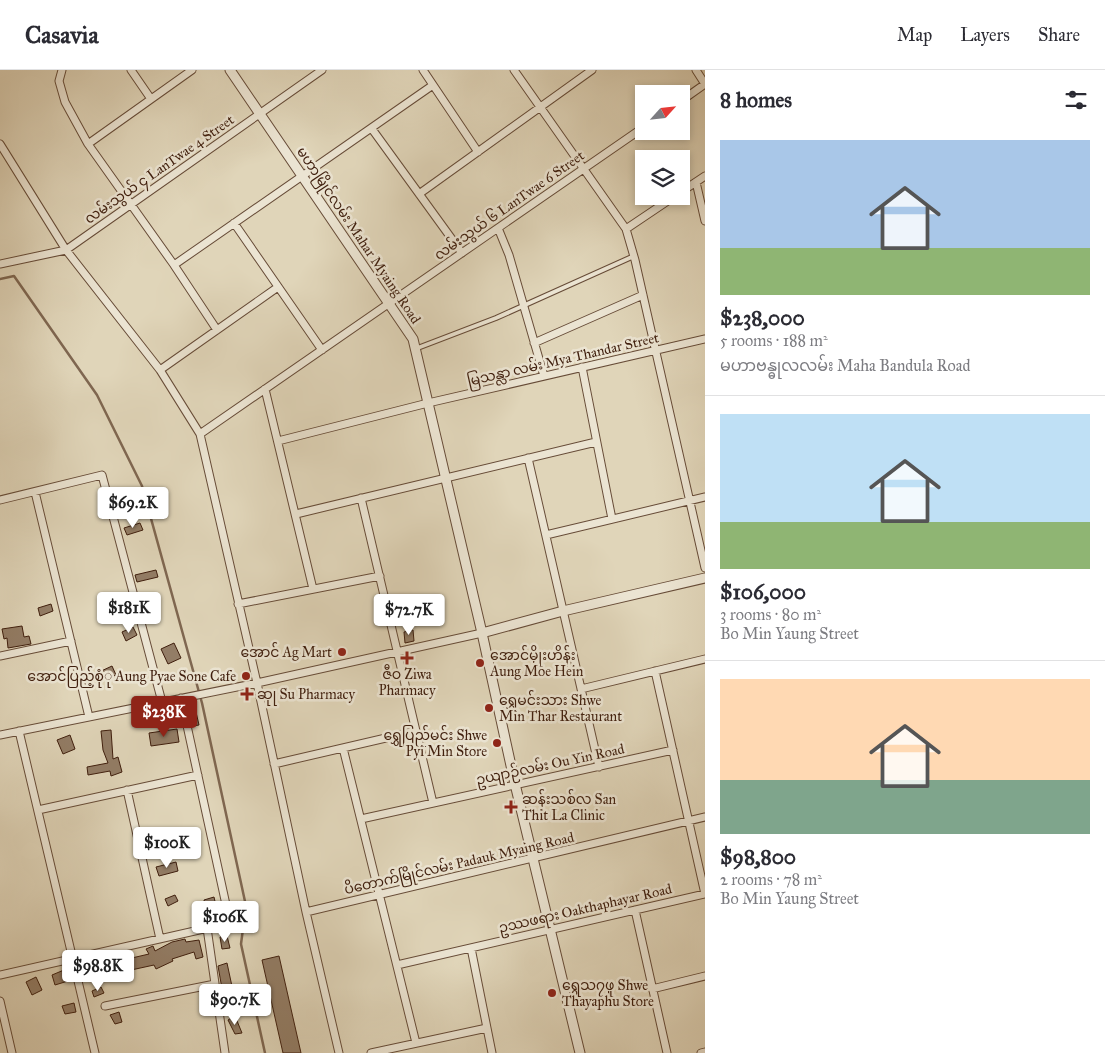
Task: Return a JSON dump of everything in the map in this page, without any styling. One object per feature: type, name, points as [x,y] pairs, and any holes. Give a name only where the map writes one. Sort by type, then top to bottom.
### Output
[{"type":"street","points":[[62,70],[59,81],[64,102],[88,144],[174,265],[217,330]]},
{"type":"street","points":[[131,70],[152,99]]},
{"type":"street","points":[[88,144],[192,70]]},
{"type":"street","name":"မဟာမြိုင်လမ်း Mahar Myaing Road","points":[[230,70],[413,338],[482,632],[515,784],[580,1053]]},
{"type":"street","name":"လမ်းသွယ် ၄ LanTwae 4 Street","points":[[0,264],[66,250],[322,70]]},
{"type":"street","points":[[423,70],[478,152]]},
{"type":"street","points":[[514,70],[626,229],[656,350],[705,568]]},
{"type":"street","points":[[419,194],[592,70]]},
{"type":"street","points":[[690,95],[705,84],[696,70]]},
{"type":"street","points":[[174,265],[433,85]]},
{"type":"street","points":[[372,129],[462,252]]},
{"type":"street","name":"လမ်းသွယ် ၆ LanTwae 6 Street","points":[[200,434],[635,133]]},
{"type":"street","points":[[0,144],[66,250],[160,370],[200,434],[339,1053]]},
{"type":"street","points":[[690,186],[705,176]]},
{"type":"street","points":[[696,182],[705,221]]},
{"type":"street","points":[[626,229],[662,205]]},
{"type":"street","points":[[234,223],[322,350]]},
{"type":"street","points":[[498,228],[509,255],[544,376]]},
{"type":"street","points":[[160,370],[278,287]]},
{"type":"street","points":[[534,343],[643,295]]},
{"type":"street","name":"မြသန္လာ လမ်း Mya Thandar Street","points":[[278,441],[428,403],[705,339]]},
{"type":"street","points":[[582,367],[612,519]]},
{"type":"street","points":[[265,389],[314,589]]},
{"type":"street","points":[[296,514],[596,442]]},
{"type":"street","points":[[528,458],[599,767]]},
{"type":"street","points":[[0,500],[102,476],[162,702]]},
{"type":"street","points":[[35,492],[89,717]]},
{"type":"street","points":[[546,535],[705,497]]},
{"type":"street","points":[[361,498],[433,803]]},
{"type":"street","points":[[238,604],[380,576]]},
{"type":"street","points":[[0,735],[257,683],[482,632],[705,578]]},
{"type":"street","points":[[0,653],[71,641]]},
{"type":"street","points":[[581,689],[705,659]]},
{"type":"street","points":[[655,671],[705,894]]},
{"type":"street","points":[[0,975],[230,923],[181,698]]},
{"type":"street","points":[[274,764],[416,730]]},
{"type":"street","points":[[20,731],[95,1053]]},
{"type":"street","points":[[343,748],[416,1043]]},
{"type":"street","name":"ဥယျာဉ်လမ်း Ou Yin Road","points":[[361,819],[673,750]]},
{"type":"street","points":[[38,810],[198,775]]},
{"type":"street","points":[[127,790],[160,939]]},
{"type":"street","name":"ပိတောက်မြိုင်လမ်း Padauk Myaing Road","points":[[306,912],[705,817]]},
{"type":"street","name":"ဥဿဖရား Oakthaphayar Road","points":[[397,965],[705,894]]},
{"type":"street","points":[[635,910],[667,1053]]},
{"type":"street","points":[[207,928],[225,1053]]},
{"type":"street","points":[[471,948],[492,1053]]},
{"type":"street","points":[[652,989],[705,976]]},
{"type":"street","points":[[106,1006],[215,984]]},
{"type":"street","points":[[0,1001],[12,1053]]},
{"type":"street","points":[[371,1053],[487,1028]]},
{"type":"street","points":[[701,1053],[705,1052]]},
{"type":"lane","points":[[415,349],[524,306],[634,256]]},
{"type":"building","points":[[140,523],[143,530],[127,535],[124,528]]},
{"type":"building","points":[[156,570],[158,577],[137,582],[135,575]]},
{"type":"building","points":[[51,604],[53,611],[40,616],[38,608]]},
{"type":"building","points":[[22,626],[24,637],[29,636],[31,644],[8,648],[7,638],[4,639],[2,629]]},
{"type":"building","points":[[133,627],[137,635],[126,641],[122,632]]},
{"type":"building","points":[[413,630],[414,641],[405,643],[404,632]]},
{"type":"building","points":[[174,643],[181,658],[168,664],[161,649]]},
{"type":"building","points":[[112,666],[116,675],[100,682],[97,673]]},
{"type":"building","points":[[196,712],[199,725],[193,726],[190,714]]},
{"type":"building","points":[[177,729],[179,742],[151,746],[149,733]]},
{"type":"building","points":[[111,730],[113,759],[118,757],[122,772],[111,776],[110,771],[88,775],[87,767],[108,763],[103,750],[101,731]]},
{"type":"building","points":[[70,735],[75,749],[63,754],[57,740]]},
{"type":"building","points":[[162,831],[164,838],[149,843],[147,836]]},
{"type":"building","points":[[176,862],[178,871],[159,876],[156,867]]},
{"type":"building","points":[[175,895],[178,901],[168,906],[165,899]]},
{"type":"building","points":[[214,897],[217,910],[206,912],[204,900]]},
{"type":"building","points":[[227,936],[230,948],[222,949],[220,937]]},
{"type":"building","points":[[185,939],[186,942],[199,940],[203,957],[196,959],[194,952],[172,959],[173,961],[156,969],[154,965],[122,972],[119,961],[149,954],[146,949],[153,946],[155,951],[172,942]]},
{"type":"building","points":[[110,956],[113,965],[106,967],[103,958]]},
{"type":"building","points":[[279,956],[301,1053],[283,1053],[262,960]]},
{"type":"building","points":[[227,963],[233,991],[236,991],[238,997],[234,998],[236,1006],[228,1008],[226,1000],[224,1000],[218,966]]},
{"type":"building","points":[[64,970],[68,981],[55,985],[52,975]]},
{"type":"building","points":[[36,977],[42,990],[32,995],[26,982]]},
{"type":"building","points":[[101,987],[104,993],[94,997],[92,991]]},
{"type":"building","points":[[74,1003],[76,1012],[65,1014],[62,1006]]},
{"type":"building","points":[[119,1012],[122,1022],[115,1024],[110,1015]]},
{"type":"building","points":[[235,1016],[242,1033],[235,1034],[228,1020]]},
{"type":"waterway","points":[[0,279],[14,276],[97,395],[142,486],[202,703],[246,906],[241,944],[265,1053]]},
{"type":"place","name":"အောင် Ag Mart","points":[[342,652]]},
{"type":"place","name":"ဇီဝ Ziwa Pharmacy","points":[[407,658]]},
{"type":"place","name":"အောင်မိုုးဟိန်း Aung Moe Hein","points":[[480,663]]},
{"type":"place","name":"အောင်ပြည့်စုံု Aung Pyae Sone Cafe","points":[[246,676]]},
{"type":"place","name":"ဆုု Su Pharmacy","points":[[247,694]]},
{"type":"place","name":"ရွှေမင်းသား Shwe Min Thar Restaurant","points":[[489,708]]},
{"type":"place","name":"ရွှေပြည်မင်း Shwe Pyi Min Store","points":[[497,743]]},
{"type":"place","name":"ဆန်းသစ်လ San Thit La Clinic","points":[[511,807]]},
{"type":"place","name":"ရွှေသ၇ဖူ Shwe Thayaphu Store","points":[[552,993]]}]
